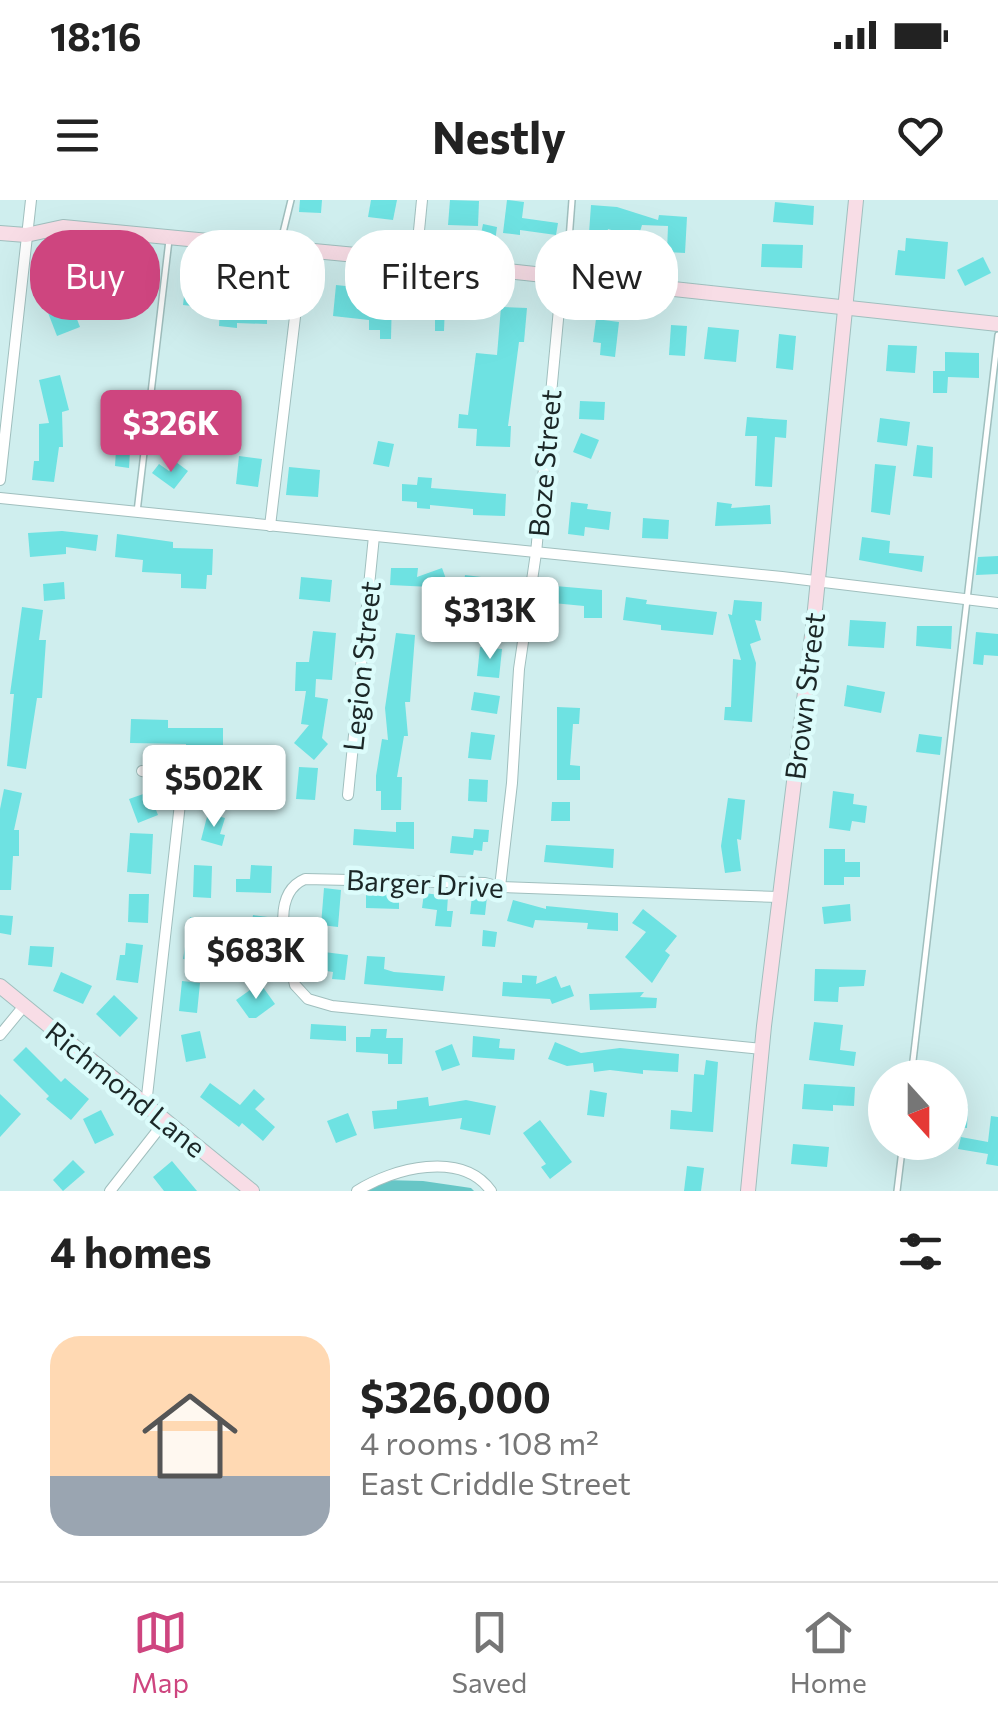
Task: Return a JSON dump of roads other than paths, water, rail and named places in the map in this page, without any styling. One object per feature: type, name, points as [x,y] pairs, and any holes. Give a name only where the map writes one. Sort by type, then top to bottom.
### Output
[{"type":"street","points":[[0,480],[31,200]]},
{"type":"street","points":[[419,230],[422,200]]},
{"type":"street","name":"Brown Street","points":[[748,1191],[856,200]]},
{"type":"street","points":[[0,233],[26,234],[63,227],[180,238]]},
{"type":"street","points":[[678,290],[998,324]]},
{"type":"street","points":[[270,526],[295,320]]},
{"type":"street","name":"Boze Street","points":[[500,887],[558,320]]},
{"type":"street","points":[[0,498],[998,603]]},
{"type":"street","name":"Legion Street","points":[[348,795],[374,536]]},
{"type":"street","points":[[142,770],[219,784]]},
{"type":"street","points":[[146,1105],[182,778]]},
{"type":"street","name":"Barger Drive","points":[[762,1049],[316,1002],[298,992],[284,926],[286,898],[297,882],[306,878],[779,897]]},
{"type":"street","name":"Richmond Lane","points":[[0,986],[252,1191]]},
{"type":"street","points":[[0,1035],[24,1006]]},
{"type":"street","points":[[110,1191],[165,1121]]},
{"type":"street","points":[[357,1191],[395,1172],[432,1168],[474,1174],[492,1191]]},
{"type":"lane","points":[[284,230],[291,200]]},
{"type":"lane","points":[[570,230],[572,200]]},
{"type":"lane","points":[[137,512],[170,237]]},
{"type":"lane","points":[[913,1060],[998,335]]},
{"type":"lane","points":[[898,1191],[901,1160]]}]
